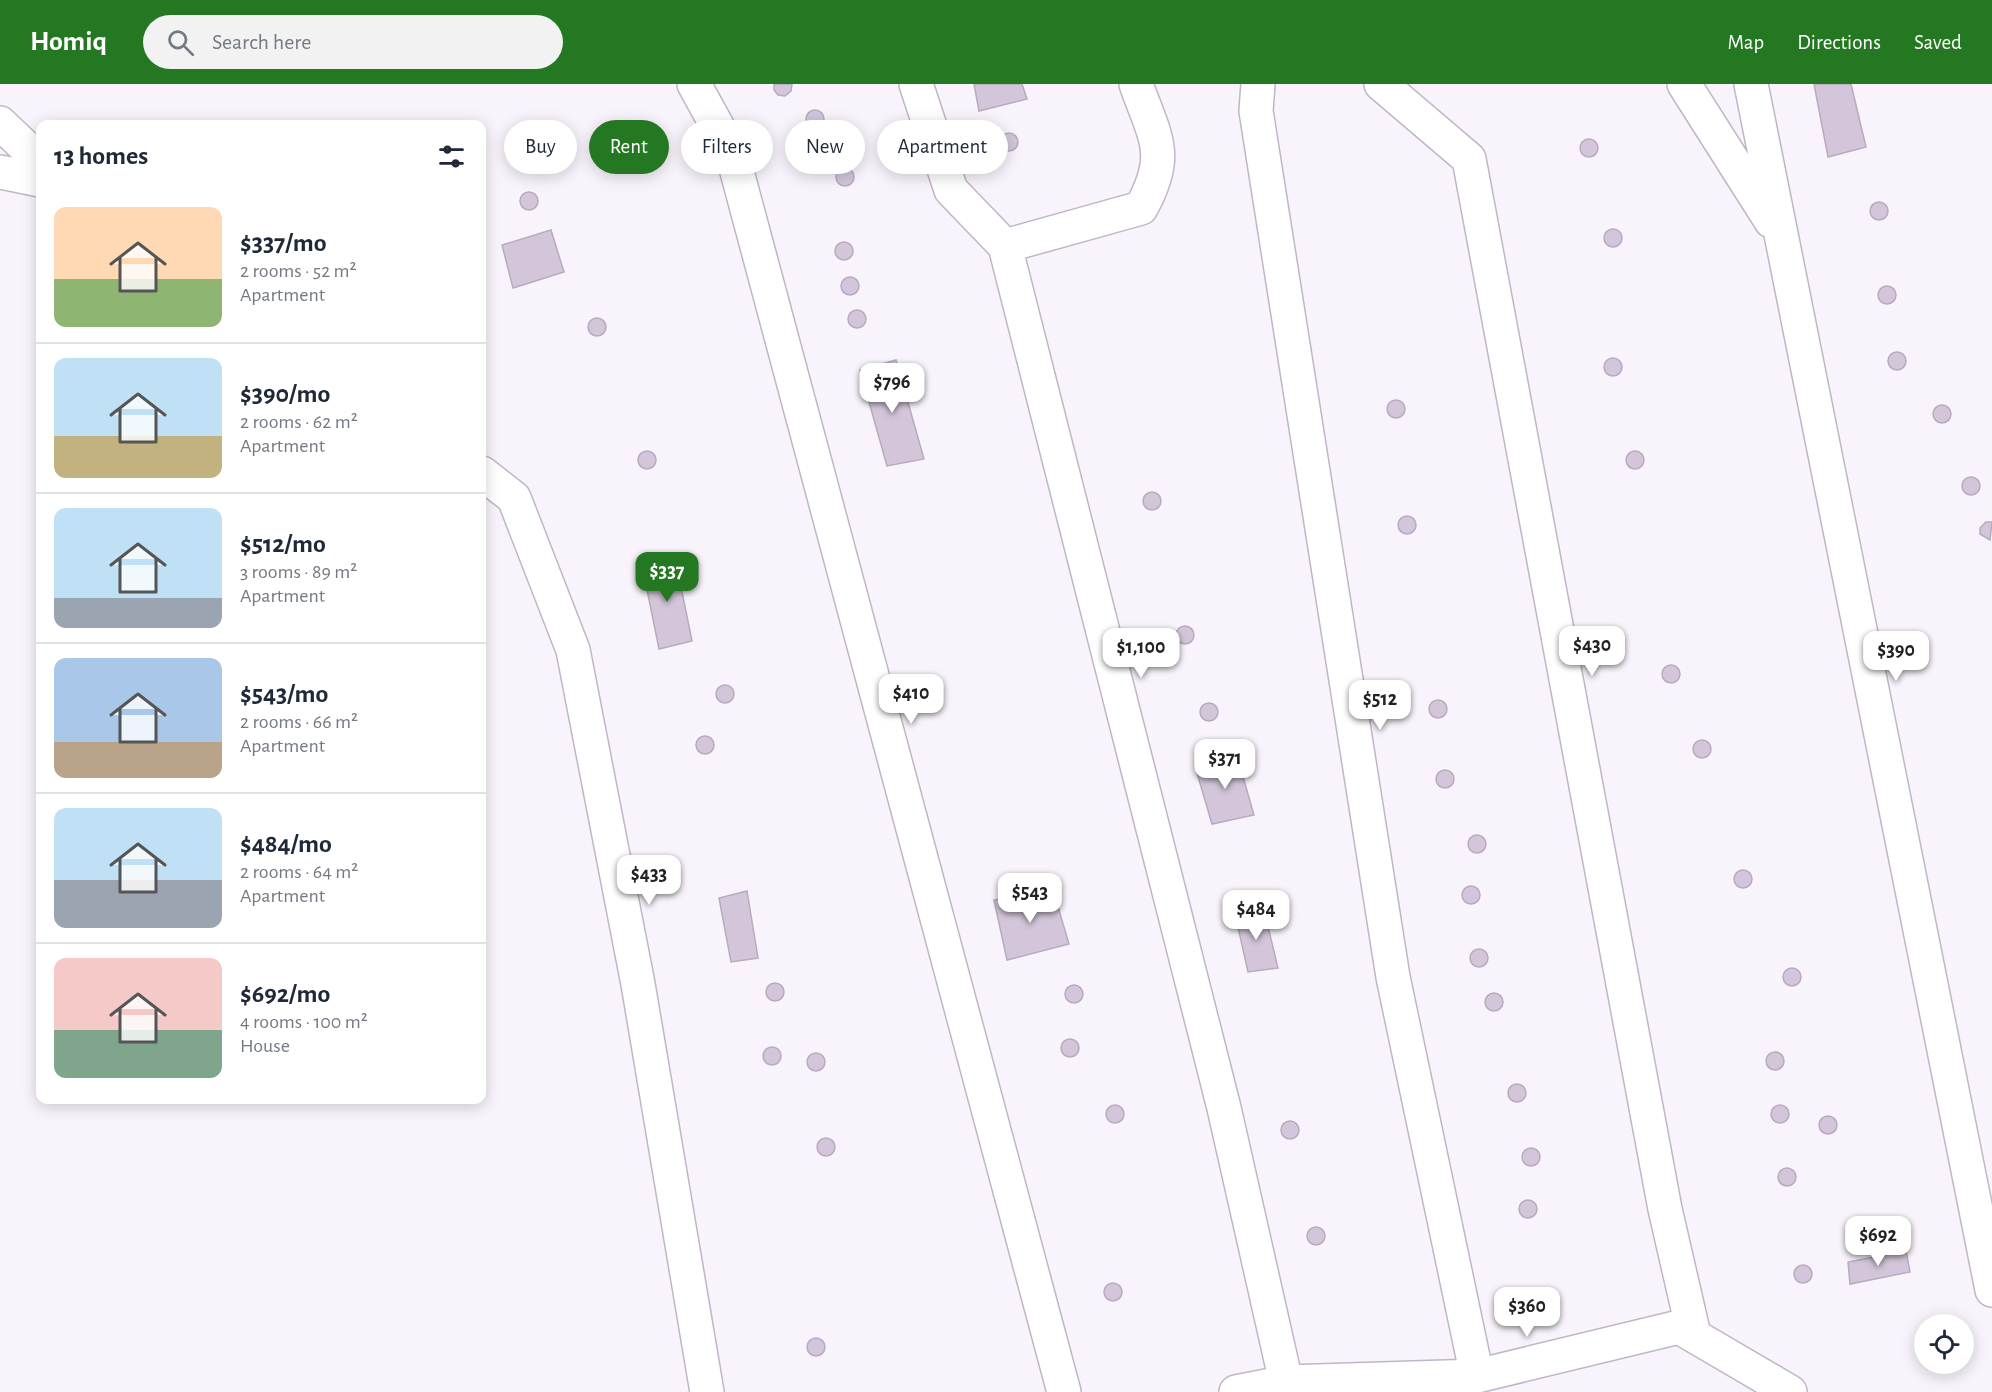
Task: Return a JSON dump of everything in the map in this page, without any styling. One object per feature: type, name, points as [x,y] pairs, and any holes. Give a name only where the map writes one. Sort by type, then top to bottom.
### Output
[{"type":"street","points":[[694,84],[732,153],[1064,1392]]},
{"type":"street","points":[[916,84],[951,190],[1005,246],[1222,1097],[1286,1382]]},
{"type":"street","points":[[1005,246],[1141,208],[1154,184],[1160,152],[1136,84]]},
{"type":"street","points":[[1258,84],[1256,111],[1393,976],[1477,1376]]},
{"type":"street","points":[[1381,84],[1469,159],[1665,1209],[1694,1335]]},
{"type":"street","points":[[1684,84],[1782,237]]},
{"type":"street","points":[[1751,84],[1992,1290]]},
{"type":"street","points":[[0,123],[36,157]]},
{"type":"street","points":[[0,172],[36,179]]},
{"type":"street","points":[[486,476],[514,498],[573,650],[638,984],[707,1392]]},
{"type":"street","points":[[1236,1392],[1286,1382],[1477,1376],[1679,1327],[1790,1392]]},
{"type":"building","points":[[774,84],[792,84],[791,91],[785,96],[778,95],[774,90]]},
{"type":"building","points":[[974,84],[1022,84],[1027,99],[979,111]]},
{"type":"building","points":[[1814,84],[1851,84],[1866,147],[1828,157]]},
{"type":"building","points":[[815,110],[823,116],[824,120],[806,119],[809,113]]},
{"type":"building","points":[[1008,133],[1017,139],[1015,148],[1008,151]]},
{"type":"building","points":[[1589,139],[1595,142],[1598,148],[1595,154],[1589,157],[1583,154],[1580,148],[1583,142]]},
{"type":"building","points":[[837,174],[853,174],[851,183],[845,186],[839,183],[836,177]]},
{"type":"building","points":[[529,192],[535,195],[538,201],[535,207],[529,210],[523,207],[520,201],[523,195]]},
{"type":"building","points":[[1879,202],[1885,205],[1888,211],[1885,217],[1879,220],[1873,217],[1870,211],[1873,205]]},
{"type":"building","points":[[1613,229],[1619,232],[1622,238],[1619,244],[1613,247],[1607,244],[1604,238],[1607,232]]},
{"type":"building","points":[[551,230],[564,272],[513,288],[502,245]]},
{"type":"building","points":[[844,242],[850,245],[853,251],[850,257],[844,260],[838,257],[835,251],[838,245]]},
{"type":"building","points":[[850,277],[856,280],[859,286],[856,292],[850,295],[844,292],[841,286],[844,280]]},
{"type":"building","points":[[1887,286],[1893,289],[1896,295],[1893,301],[1887,304],[1881,301],[1878,295],[1881,289]]},
{"type":"building","points":[[857,310],[863,313],[866,319],[863,325],[857,328],[851,325],[848,319],[851,313]]},
{"type":"building","points":[[597,318],[603,321],[606,327],[603,333],[597,336],[591,333],[588,327],[591,321]]},
{"type":"building","points":[[1897,352],[1903,355],[1906,361],[1903,367],[1897,370],[1891,367],[1888,361],[1891,355]]},
{"type":"building","points":[[1613,358],[1619,361],[1622,367],[1619,373],[1613,376],[1607,373],[1604,367],[1607,361]]},
{"type":"building","points":[[896,360],[924,459],[887,466],[860,370]]},
{"type":"building","points":[[1396,400],[1402,403],[1405,409],[1402,415],[1396,418],[1390,415],[1387,409],[1390,403]]},
{"type":"building","points":[[1942,405],[1948,408],[1951,414],[1948,420],[1942,423],[1936,420],[1933,414],[1936,408]]},
{"type":"building","points":[[647,451],[653,454],[656,460],[653,466],[647,469],[641,466],[638,460],[641,454]]},
{"type":"building","points":[[1635,451],[1641,454],[1644,460],[1641,466],[1635,469],[1629,466],[1626,460],[1629,454]]},
{"type":"building","points":[[1971,477],[1977,480],[1980,486],[1977,492],[1971,495],[1965,492],[1962,486],[1965,480]]},
{"type":"building","points":[[1152,492],[1158,495],[1161,501],[1158,507],[1152,510],[1146,507],[1143,501],[1146,495]]},
{"type":"building","points":[[1407,516],[1413,519],[1416,525],[1413,531],[1407,534],[1401,531],[1398,525],[1401,519]]},
{"type":"building","points":[[1986,522],[1992,522],[1990,540],[1980,534],[1980,528]]},
{"type":"building","points":[[675,557],[692,641],[659,649],[642,565]]},
{"type":"building","points":[[1185,626],[1191,629],[1194,635],[1191,641],[1185,644],[1179,641],[1176,635],[1179,629]]},
{"type":"building","points":[[1671,665],[1677,668],[1680,674],[1677,680],[1671,683],[1665,680],[1662,674],[1665,668]]},
{"type":"building","points":[[725,685],[731,688],[734,694],[731,700],[725,703],[719,700],[716,694],[719,688]]},
{"type":"building","points":[[1438,700],[1444,703],[1447,709],[1444,715],[1438,718],[1432,715],[1429,709],[1432,703]]},
{"type":"building","points":[[1209,703],[1215,706],[1218,712],[1215,718],[1209,721],[1203,718],[1200,712],[1203,706]]},
{"type":"building","points":[[705,736],[711,739],[714,745],[711,751],[705,754],[699,751],[696,745],[699,739]]},
{"type":"building","points":[[1702,740],[1708,743],[1711,749],[1708,755],[1702,758],[1696,755],[1693,749],[1696,743]]},
{"type":"building","points":[[1237,756],[1254,815],[1212,824],[1195,766]]},
{"type":"building","points":[[1445,770],[1451,773],[1454,779],[1451,785],[1445,788],[1439,785],[1436,779],[1439,773]]},
{"type":"building","points":[[1477,835],[1483,838],[1486,844],[1483,850],[1477,853],[1471,850],[1468,844],[1471,838]]},
{"type":"building","points":[[1743,870],[1749,873],[1752,879],[1749,885],[1743,888],[1737,885],[1734,879],[1737,873]]},
{"type":"building","points":[[1471,886],[1477,889],[1480,895],[1477,901],[1471,904],[1465,901],[1462,895],[1465,889]]},
{"type":"building","points":[[1053,890],[1069,944],[1007,960],[994,900]]},
{"type":"building","points":[[747,891],[758,958],[731,962],[719,898]]},
{"type":"building","points":[[1264,910],[1278,968],[1248,972],[1235,914]]},
{"type":"building","points":[[1479,949],[1485,952],[1488,958],[1485,964],[1479,967],[1473,964],[1470,958],[1473,952]]},
{"type":"building","points":[[1792,968],[1798,971],[1801,977],[1798,983],[1792,986],[1786,983],[1783,977],[1786,971]]},
{"type":"building","points":[[775,983],[781,986],[784,992],[781,998],[775,1001],[769,998],[766,992],[769,986]]},
{"type":"building","points":[[1074,985],[1080,988],[1083,994],[1080,1000],[1074,1003],[1068,1000],[1065,994],[1068,988]]},
{"type":"building","points":[[1494,993],[1500,996],[1503,1002],[1500,1008],[1494,1011],[1488,1008],[1485,1002],[1488,996]]},
{"type":"building","points":[[1070,1039],[1076,1042],[1079,1048],[1076,1054],[1070,1057],[1064,1054],[1061,1048],[1064,1042]]},
{"type":"building","points":[[772,1047],[778,1050],[781,1056],[778,1062],[772,1065],[766,1062],[763,1056],[766,1050]]},
{"type":"building","points":[[1775,1052],[1781,1055],[1784,1061],[1781,1067],[1775,1070],[1769,1067],[1766,1061],[1769,1055]]},
{"type":"building","points":[[816,1053],[822,1056],[825,1062],[822,1068],[816,1071],[810,1068],[807,1062],[810,1056]]},
{"type":"building","points":[[1517,1084],[1523,1087],[1526,1093],[1523,1099],[1517,1102],[1511,1099],[1508,1093],[1511,1087]]},
{"type":"building","points":[[1115,1105],[1121,1108],[1124,1114],[1121,1120],[1115,1123],[1109,1120],[1106,1114],[1109,1108]]},
{"type":"building","points":[[1780,1105],[1786,1108],[1789,1114],[1786,1120],[1780,1123],[1774,1120],[1771,1114],[1774,1108]]},
{"type":"building","points":[[1828,1116],[1834,1119],[1837,1125],[1834,1131],[1828,1134],[1822,1131],[1819,1125],[1822,1119]]},
{"type":"building","points":[[1290,1121],[1296,1124],[1299,1130],[1296,1136],[1290,1139],[1284,1136],[1281,1130],[1284,1124]]},
{"type":"building","points":[[826,1138],[832,1141],[835,1147],[832,1153],[826,1156],[820,1153],[817,1147],[820,1141]]},
{"type":"building","points":[[1531,1148],[1537,1151],[1540,1157],[1537,1163],[1531,1166],[1525,1163],[1522,1157],[1525,1151]]},
{"type":"building","points":[[1787,1168],[1793,1171],[1796,1177],[1793,1183],[1787,1186],[1781,1183],[1778,1177],[1781,1171]]},
{"type":"building","points":[[1528,1200],[1534,1203],[1537,1209],[1534,1215],[1528,1218],[1522,1215],[1519,1209],[1522,1203]]},
{"type":"building","points":[[1316,1227],[1322,1230],[1325,1236],[1322,1242],[1316,1245],[1310,1242],[1307,1236],[1310,1230]]},
{"type":"building","points":[[1906,1251],[1910,1272],[1850,1284],[1848,1262]]},
{"type":"building","points":[[1803,1265],[1809,1268],[1812,1274],[1809,1280],[1803,1283],[1797,1280],[1794,1274],[1797,1268]]},
{"type":"building","points":[[1113,1283],[1119,1286],[1122,1292],[1119,1298],[1113,1301],[1107,1298],[1104,1292],[1107,1286]]},
{"type":"building","points":[[816,1338],[822,1341],[825,1347],[822,1353],[816,1356],[810,1353],[807,1347],[810,1341]]}]
